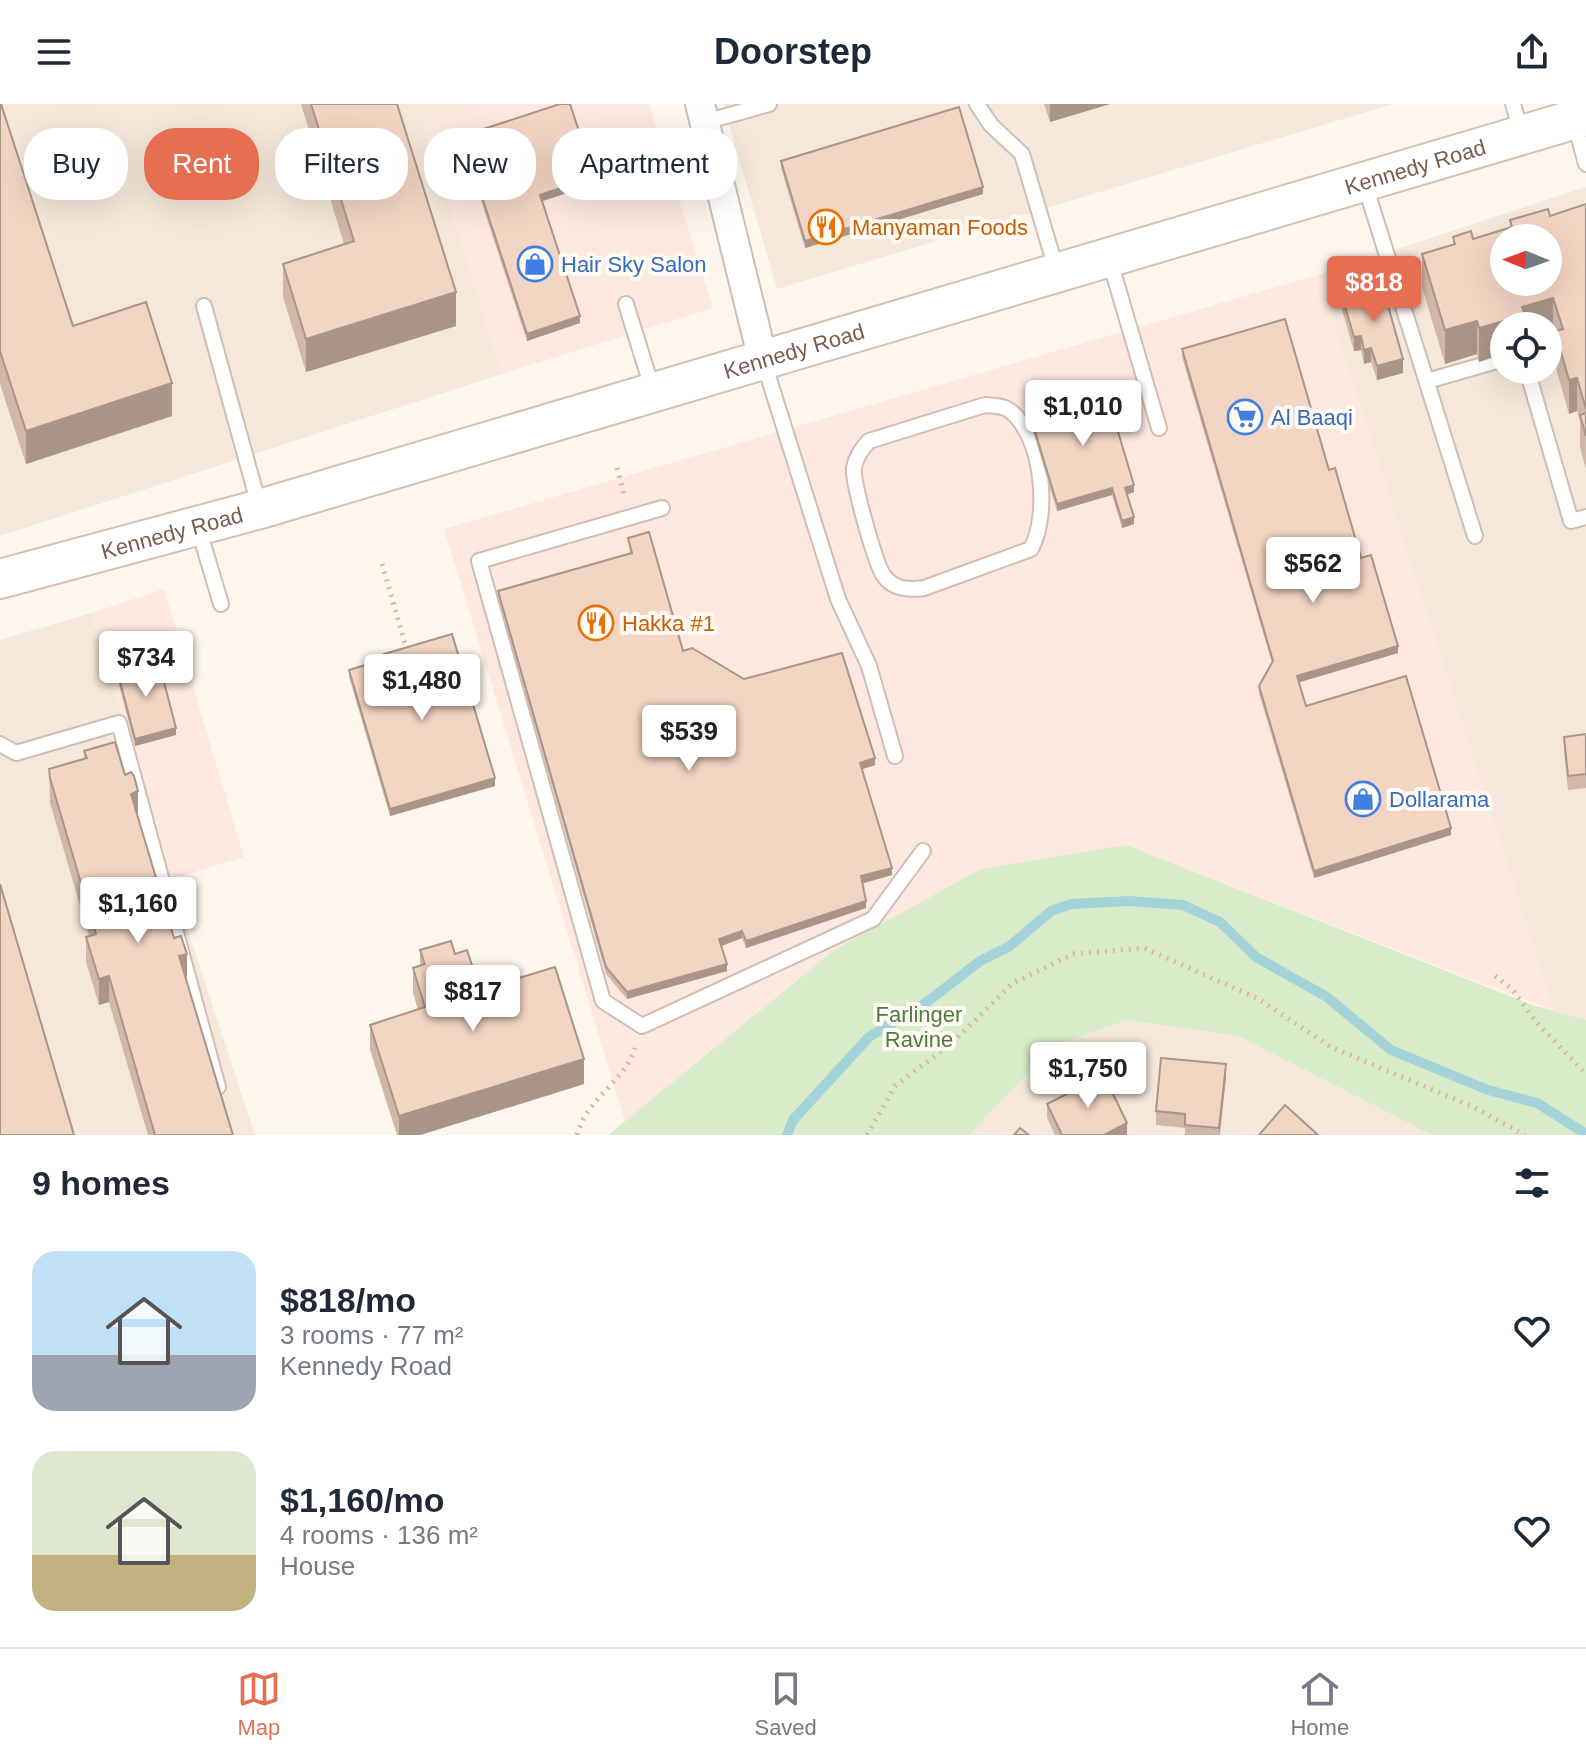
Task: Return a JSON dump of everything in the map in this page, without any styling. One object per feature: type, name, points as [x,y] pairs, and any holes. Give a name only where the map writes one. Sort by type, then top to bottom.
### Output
[{"type":"main road","name":"Kennedy Road","points":[[0,579],[260,509],[1364,182],[1518,120],[1580,118]]},
{"type":"street","points":[[703,113],[763,360]]},
{"type":"lane","points":[[703,113],[769,104]]},
{"type":"lane","points":[[977,104],[991,125],[1022,154],[1057,273]]},
{"type":"lane","points":[[1580,118],[1586,164]]},
{"type":"lane","points":[[1364,182],[1475,536]]},
{"type":"lane","points":[[1108,258],[1159,428]]},
{"type":"lane","points":[[626,304],[654,391]]},
{"type":"lane","points":[[204,306],[260,509]]},
{"type":"lane","points":[[763,360],[838,599],[869,666],[895,756]]},
{"type":"lane","points":[[1427,381],[1490,363]]},
{"type":"lane","points":[[1531,384],[1571,521],[1586,517]]},
{"type":"lane","points":[[985,405],[1006,407],[1023,423],[1043,492],[1041,531],[1031,549],[924,588],[908,590],[896,586],[883,576],[855,488],[853,471],[858,454],[869,441],[985,405]]},
{"type":"lane","points":[[662,508],[479,561],[603,1001],[642,1026],[873,919],[923,851]]},
{"type":"lane","points":[[197,526],[221,604]]},
{"type":"lane","points":[[0,744],[16,753],[119,723],[223,1104]]},
{"type":"path","points":[[382,564],[407,650]]},
{"type":"path","points":[[867,1135],[895,1086],[952,1043],[1013,983],[1073,954],[1144,948],[1257,998],[1331,1047],[1471,1106],[1525,1135]]},
{"type":"path","points":[[1495,976],[1512,989],[1537,1023],[1586,1074]]},
{"type":"path","points":[[577,1135],[581,1120],[603,1089],[630,1063],[642,1026]]},
{"type":"shaded area","points":[[0,104],[483,104],[424,123],[424,200],[448,200],[502,374],[0,536]]},
{"type":"shaded area","points":[[483,104],[649,104],[657,128],[552,128],[552,200],[679,200],[713,308],[502,374],[447,200],[536,200],[536,128],[425,128],[423,122]]},
{"type":"shaded area","points":[[723,104],[1393,104],[777,289],[737,152],[737,128],[730,128]]},
{"type":"shaded area","points":[[1586,187],[1586,1020],[1554,1011],[1318,275]]},
{"type":"shaded area","points":[[1318,275],[1554,1011],[1125,845],[834,950],[625,1121],[444,529]]},
{"type":"shaded area","points":[[164,589],[244,857],[171,879],[91,613]]},
{"type":"shaded area","points":[[91,613],[171,879],[255,1135],[0,1135],[0,640]]},
{"type":"shaded area","points":[[1125,1020],[1238,1036],[1432,1135],[969,1135],[1054,1046]]},
{"type":"green space","name":"Farlinger Ravine","points":[[1126,845],[1533,1005],[1586,1020],[1586,1135],[1432,1135],[1238,1036],[1126,1020],[1054,1046],[969,1135],[608,1135],[834,950],[981,869]]},
{"type":"building","points":[[1,104],[24,175],[24,200],[32,200],[73,326],[146,302],[172,383],[26,431],[0,351]]},
{"type":"building","points":[[311,104],[397,104],[405,128],[319,128]]},
{"type":"building","points":[[560,104],[570,104],[578,128],[552,128],[552,191],[540,195],[580,316],[527,334],[483,200],[536,200],[536,128],[486,128]]},
{"type":"building","points":[[959,107],[983,187],[805,241],[781,161]]},
{"type":"building","points":[[408,139],[424,190],[424,200],[427,200],[456,292],[306,339],[283,264],[354,241],[341,200],[408,200]]},
{"type":"building","points":[[1586,204],[1586,409],[1577,378],[1569,380],[1562,356],[1562,312],[1558,312],[1553,298],[1522,307],[1524,312],[1490,312],[1490,325],[1479,328],[1477,321],[1445,330],[1422,254],[1455,244],[1453,237],[1471,231],[1473,239],[1490,234],[1490,296],[1562,296],[1562,224],[1511,224],[1510,220],[1548,209],[1550,216]]},
{"type":"building","points":[[1382,284],[1403,359],[1377,366],[1371,348],[1364,350],[1361,336],[1354,337],[1342,296]]},
{"type":"building","points":[[1285,319],[1329,470],[1335,468],[1361,558],[1371,555],[1398,646],[1297,676],[1306,706],[1406,676],[1451,828],[1314,871],[1259,686],[1273,661],[1182,349]]},
{"type":"building","points":[[1104,385],[1134,485],[1125,488],[1134,517],[1122,521],[1112,488],[1057,504],[1028,408]]},
{"type":"building","points":[[1586,413],[1586,436],[1580,415]]},
{"type":"building","points":[[649,532],[683,651],[692,648],[744,679],[842,653],[875,758],[860,763],[892,868],[861,876],[866,901],[746,941],[742,931],[719,939],[727,964],[627,992],[606,967],[498,591],[632,553],[628,538]]},
{"type":"building","points":[[452,634],[495,778],[390,809],[349,670],[385,659],[384,654]]},
{"type":"building","points":[[158,659],[176,728],[135,739],[117,670]]},
{"type":"building","points":[[1586,734],[1586,774],[1568,776],[1564,737]]},
{"type":"building","points":[[115,742],[125,775],[131,772],[134,776],[138,791],[131,794],[174,938],[181,936],[187,954],[179,956],[233,1135],[155,1135],[109,976],[99,979],[86,937],[96,934],[49,769],[87,758],[84,751]]},
{"type":"building","points":[[0,884],[74,1135],[0,1135]]},
{"type":"building","points":[[451,941],[455,954],[467,950],[480,990],[555,967],[584,1059],[399,1116],[370,1025],[425,1007],[413,968],[425,964],[420,950]]},
{"type":"building","points":[[1161,1058],[1226,1064],[1219,1128],[1185,1125],[1185,1114],[1156,1111]]},
{"type":"building","points":[[1104,1075],[1127,1123],[1104,1135],[1062,1135],[1047,1104]]},
{"type":"building","points":[[1285,1105],[1318,1135],[1259,1135]]},
{"type":"building","points":[[1020,1128],[1029,1135],[1014,1135]]},
{"type":"waterway","points":[[787,1135],[793,1120],[869,1037],[927,1002],[980,961],[1010,946],[1051,911],[1071,904],[1129,901],[1183,905],[1220,922],[1256,957],[1327,997],[1391,1050],[1488,1090],[1537,1103],[1586,1134]]},
{"type":"place","name":"Manyaman Foods","points":[[826,227]]},
{"type":"place","name":"Hair Sky Salon","points":[[535,264]]},
{"type":"place","name":"Al Baaqi","points":[[1245,417]]},
{"type":"place","name":"Hakka #1","points":[[596,623]]},
{"type":"place","name":"Dollarama","points":[[1363,799]]}]
